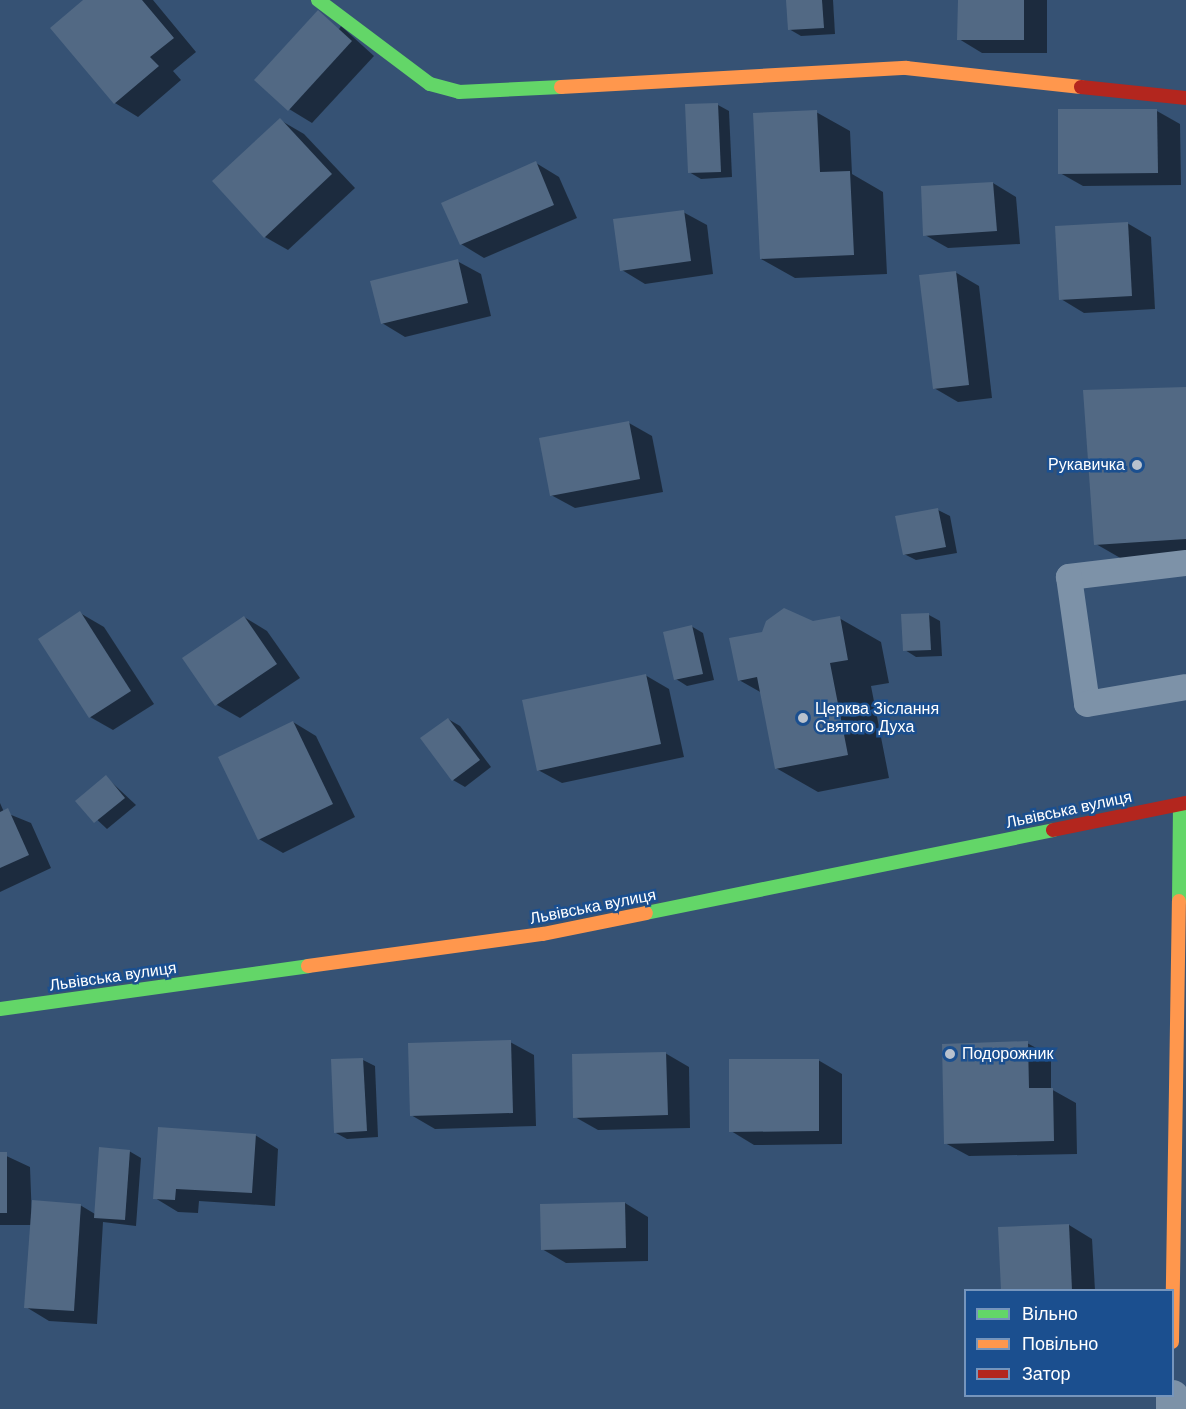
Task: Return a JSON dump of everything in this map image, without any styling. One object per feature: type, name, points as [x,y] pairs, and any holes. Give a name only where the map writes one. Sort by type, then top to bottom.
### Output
[{"type":"street","points":[[318,0],[430,84],[459,92],[906,68],[1186,98]]},
{"type":"street","points":[[1174,1289],[1183,804]]},
{"type":"street","name":"Львівська вулиця","points":[[0,1009],[543,934],[1183,804]]},
{"type":"lane","points":[[1186,563],[1069,577],[1087,704],[1186,687]]},
{"type":"building","points":[[83,0],[142,0],[174,38],[150,57],[159,66],[114,104],[50,28]]},
{"type":"building","points":[[786,0],[822,0],[824,28],[788,30]]},
{"type":"building","points":[[958,0],[1024,0],[1024,40],[957,40]]},
{"type":"building","points":[[318,10],[352,41],[288,111],[254,80]]},
{"type":"building","points":[[718,103],[721,172],[688,173],[685,104]]},
{"type":"building","points":[[1058,109],[1157,109],[1158,173],[1058,174]]},
{"type":"building","points":[[817,110],[820,172],[850,171],[854,255],[760,259],[753,113]]},
{"type":"building","points":[[280,118],[332,174],[264,238],[212,181]]},
{"type":"building","points":[[536,161],[554,205],[460,245],[441,203]]},
{"type":"building","points":[[993,182],[997,231],[923,236],[921,186]]},
{"type":"building","points":[[684,210],[691,261],[620,271],[613,219]]},
{"type":"building","points":[[1128,222],[1132,296],[1059,300],[1055,226]]},
{"type":"building","points":[[458,259],[468,303],[381,324],[370,281]]},
{"type":"building","points":[[956,271],[969,385],[933,389],[919,275]]},
{"type":"building","name":"Рукавичка","points":[[1186,387],[1186,539],[1094,545],[1083,390]]},
{"type":"building","points":[[629,421],[640,479],[550,496],[539,438]]},
{"type":"building","points":[[938,508],[946,547],[903,555],[895,516]]},
{"type":"building","name":"Церква Зіслання Святого Духа","points":[[784,608],[813,621],[840,616],[848,660],[830,663],[848,755],[775,769],[757,677],[738,681],[729,638],[762,632],[766,621]]},
{"type":"building","points":[[80,611],[131,691],[89,718],[38,639]]},
{"type":"building","points":[[929,613],[931,650],[903,651],[901,614]]},
{"type":"building","points":[[244,616],[277,664],[215,706],[182,658]]},
{"type":"building","points":[[692,625],[703,674],[674,680],[663,632]]},
{"type":"building","points":[[646,674],[661,744],[537,771],[522,700]]},
{"type":"building","points":[[448,718],[480,760],[452,781],[420,738]]},
{"type":"building","points":[[293,721],[333,804],[258,840],[218,757]]},
{"type":"building","points":[[106,775],[125,798],[94,823],[75,801]]},
{"type":"building","points":[[8,808],[29,855],[0,868],[0,812]]},
{"type":"building","points":[[511,1040],[513,1113],[410,1116],[408,1043]]},
{"type":"building","points":[[1028,1041],[1029,1088],[1053,1088],[1054,1141],[944,1144],[942,1044]]},
{"type":"building","points":[[666,1052],[668,1115],[573,1118],[572,1054]]},
{"type":"building","points":[[363,1058],[367,1131],[334,1133],[331,1059]]},
{"type":"building","points":[[729,1059],[819,1059],[819,1131],[729,1132]]},
{"type":"building","points":[[158,1127],[256,1134],[252,1193],[176,1189],[175,1200],[153,1199]]},
{"type":"building","points":[[99,1147],[130,1150],[125,1220],[94,1218]]},
{"type":"building","points":[[0,1152],[7,1152],[7,1213],[0,1213]]},
{"type":"building","points":[[32,1200],[81,1204],[74,1311],[24,1308]]},
{"type":"building","points":[[625,1202],[626,1248],[541,1250],[540,1204]]},
{"type":"building","points":[[1069,1224],[1072,1289],[1001,1289],[998,1227]]},
{"type":"traffic: fast","points":[[318,0],[430,84],[459,92],[561,87]]},
{"type":"traffic: fast","points":[[1179,901],[1180,805]]},
{"type":"traffic: fast","points":[[646,913],[1053,830]]},
{"type":"traffic: fast","points":[[0,1009],[308,966]]},
{"type":"traffic: slow","points":[[561,87],[906,68],[1081,87]]},
{"type":"traffic: slow","points":[[1173,1289],[1179,901]]},
{"type":"traffic: slow","points":[[308,966],[543,934],[646,913]]},
{"type":"traffic: jam","points":[[1081,87],[1186,98]]},
{"type":"traffic: jam","points":[[1053,830],[1186,803]]},
{"type":"place","name":"Рукавичка","points":[[1137,465]]},
{"type":"place","name":"Церква Зіслання Святого Духа","points":[[803,718]]},
{"type":"place","name":"Подорожник","points":[[950,1054]]}]
